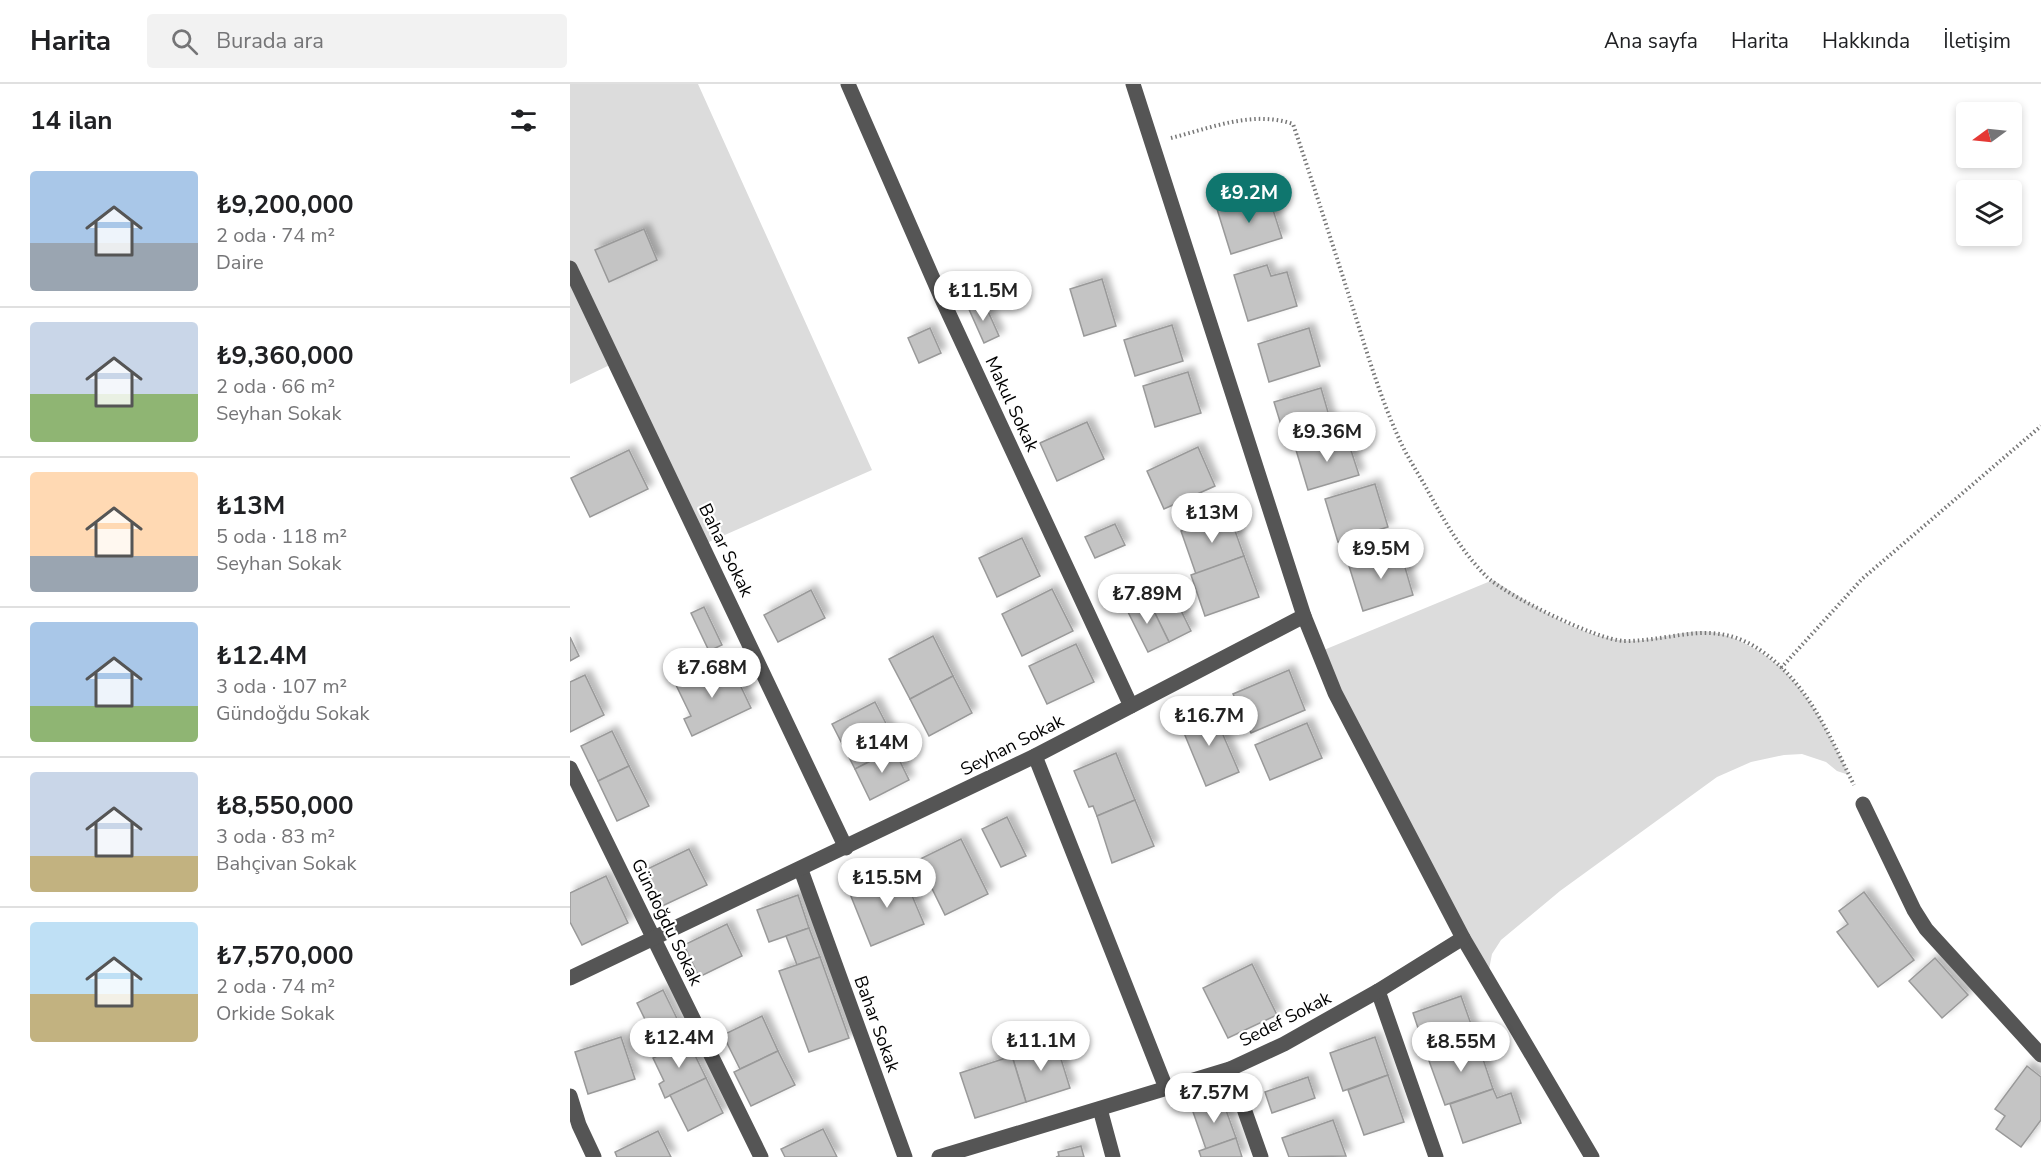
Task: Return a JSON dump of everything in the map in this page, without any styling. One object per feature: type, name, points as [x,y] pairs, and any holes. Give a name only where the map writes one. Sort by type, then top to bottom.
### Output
[{"type":"street","name":"Makul Sokak","points":[[848,84],[941,297],[1131,706]]},
{"type":"street","points":[[1133,84],[1150,143],[1304,616],[1335,693],[1463,938],[1592,1157]]},
{"type":"street","name":"Bahar Sokak","points":[[570,268],[846,848]]},
{"type":"street","name":"Seyhan Sokak","points":[[570,978],[801,870],[1035,756],[1304,616]]},
{"type":"street","points":[[1035,756],[1166,1088]]},
{"type":"street","name":"Gündoğdu Sokak","points":[[570,768],[761,1157]]},
{"type":"street","points":[[1863,804],[1914,910],[1926,929],[2041,1055]]},
{"type":"street","name":"Bahar Sokak","points":[[801,870],[905,1157]]},
{"type":"street","name":"Sedef Sokak","points":[[939,1157],[977,1151],[1100,1109],[1230,1069],[1284,1044],[1378,991],[1463,938]]},
{"type":"street","points":[[1378,991],[1436,1157]]},
{"type":"street","points":[[1230,1069],[1261,1157]]},
{"type":"street","points":[[570,1096],[579,1125],[594,1157]]},
{"type":"street","points":[[1100,1109],[1113,1157]]},
{"type":"path","points":[[1150,143],[1246,119],[1275,118],[1293,124],[1366,350],[1401,442],[1451,531],[1487,577],[1544,612],[1598,635],[1621,641],[1659,639],[1701,631],[1730,636],[1762,652],[1798,684],[1815,708],[1863,804]]},
{"type":"path","points":[[1781,668],[1862,579],[2041,426]]},
{"type":"shaded area","points":[[570,84],[698,84],[872,470],[702,545],[614,363],[570,384]]},
{"type":"shaded area","points":[[1493,580],[1553,617],[1602,637],[1629,641],[1706,631],[1723,634],[1744,643],[1780,667],[1795,682],[1819,717],[1849,775],[1837,771],[1826,762],[1802,754],[1784,755],[1751,762],[1717,777],[1560,891],[1501,940],[1492,954],[1487,980],[1319,652]]},
{"type":"building","points":[[1268,194],[1282,238],[1231,254],[1217,209]]},
{"type":"building","points":[[644,229],[657,260],[609,282],[595,250]]},
{"type":"building","points":[[1267,265],[1271,276],[1287,272],[1297,306],[1248,321],[1234,275]]},
{"type":"building","points":[[1102,279],[1116,326],[1084,336],[1070,289]]},
{"type":"building","points":[[983,300],[999,336],[984,343],[968,307]]},
{"type":"building","points":[[1172,325],[1183,361],[1135,376],[1124,340]]},
{"type":"building","points":[[930,328],[941,353],[919,363],[908,338]]},
{"type":"building","points":[[1309,328],[1320,366],[1269,382],[1258,344]]},
{"type":"building","points":[[1188,372],[1201,413],[1155,427],[1143,386]]},
{"type":"building","points":[[1321,388],[1332,426],[1286,441],[1274,402]]},
{"type":"building","points":[[1087,422],[1104,459],[1057,481],[1040,443]]},
{"type":"building","points":[[1346,435],[1359,475],[1308,490],[1296,450]]},
{"type":"building","points":[[1198,447],[1215,486],[1164,509],[1147,471]]},
{"type":"building","points":[[629,450],[648,489],[590,517],[571,478]]},
{"type":"building","points":[[1375,484],[1388,527],[1338,542],[1325,499]]},
{"type":"building","points":[[1229,514],[1244,556],[1196,574],[1181,531]]},
{"type":"building","points":[[1115,524],[1125,545],[1095,558],[1085,537]]},
{"type":"building","points":[[1022,538],[1040,576],[997,597],[979,558]]},
{"type":"building","points":[[1400,550],[1413,595],[1363,611],[1349,566]]},
{"type":"building","points":[[1244,556],[1259,597],[1205,616],[1191,575]]},
{"type":"building","points":[[1169,586],[1191,631],[1169,642],[1147,597]]},
{"type":"building","points":[[1052,589],[1073,631],[1022,656],[1002,614]]},
{"type":"building","points":[[811,590],[825,618],[778,642],[764,615]]},
{"type":"building","points":[[1147,597],[1169,642],[1148,652],[1126,608]]},
{"type":"building","points":[[704,607],[722,645],[709,651],[691,613]]},
{"type":"building","points":[[933,636],[953,676],[910,699],[889,659]]},
{"type":"building","points":[[570,637],[579,656],[570,661]]},
{"type":"building","points":[[1076,644],[1094,682],[1047,704],[1029,666]]},
{"type":"building","points":[[720,664],[724,672],[732,668],[751,708],[692,736],[684,719],[691,716],[676,685]]},
{"type":"building","points":[[1289,670],[1305,710],[1251,733],[1233,694]]},
{"type":"building","points":[[585,675],[604,715],[570,732],[570,682]]},
{"type":"building","points":[[953,676],[972,713],[929,736],[910,699]]},
{"type":"building","points":[[875,702],[898,747],[855,769],[832,724]]},
{"type":"building","points":[[1211,707],[1239,772],[1206,786],[1179,721]]},
{"type":"building","points":[[1307,723],[1322,758],[1270,780],[1255,745]]},
{"type":"building","points":[[612,731],[629,766],[598,781],[581,746]]},
{"type":"building","points":[[894,749],[909,780],[870,800],[855,769]]},
{"type":"building","points":[[1116,753],[1135,800],[1097,816],[1093,806],[1089,807],[1074,771]]},
{"type":"building","points":[[629,766],[649,806],[617,821],[598,781]]},
{"type":"building","points":[[1135,800],[1154,846],[1112,863],[1097,816]]},
{"type":"building","points":[[1007,817],[1026,856],[1001,867],[982,829]]},
{"type":"building","points":[[961,839],[988,894],[945,915],[918,860]]},
{"type":"building","points":[[689,849],[707,885],[658,908],[641,872]]},
{"type":"building","points":[[902,872],[924,924],[871,946],[850,894]]},
{"type":"building","points":[[606,876],[628,923],[582,945],[570,922],[570,893]]},
{"type":"building","points":[[1864,892],[1914,960],[1878,987],[1837,932],[1848,924],[1839,911]]},
{"type":"building","points":[[798,895],[809,928],[769,942],[757,910]]},
{"type":"building","points":[[727,924],[742,956],[699,977],[684,945]]},
{"type":"building","points":[[809,928],[820,957],[797,965],[786,936]]},
{"type":"building","points":[[820,957],[849,1038],[809,1052],[779,971]]},
{"type":"building","points":[[1935,958],[1968,995],[1942,1018],[1909,981]]},
{"type":"building","points":[[1252,964],[1277,1015],[1228,1038],[1203,988]]},
{"type":"building","points":[[663,990],[688,1041],[662,1054],[637,1003]]},
{"type":"building","points":[[1461,996],[1477,1041],[1428,1058],[1413,1013]]},
{"type":"building","points":[[762,1016],[778,1051],[740,1069],[723,1035]]},
{"type":"building","points":[[621,1037],[635,1079],[588,1094],[575,1052]]},
{"type":"building","points":[[1375,1037],[1388,1075],[1343,1091],[1330,1053]]},
{"type":"building","points":[[688,1041],[706,1078],[665,1098],[659,1084],[664,1081],[653,1058]]},
{"type":"building","points":[[1477,1041],[1493,1089],[1445,1105],[1428,1058]]},
{"type":"building","points":[[1056,1043],[1070,1088],[1026,1102],[1012,1056]]},
{"type":"building","points":[[778,1051],[795,1085],[751,1106],[734,1072]]},
{"type":"building","points":[[1012,1056],[1026,1102],[975,1118],[960,1073]]},
{"type":"building","points":[[2027,1066],[2041,1077],[2041,1120],[2021,1147],[1996,1129],[2005,1116],[1995,1109]]},
{"type":"building","points":[[1388,1075],[1404,1122],[1364,1135],[1348,1090]]},
{"type":"building","points":[[1308,1077],[1315,1098],[1272,1113],[1265,1092]]},
{"type":"building","points":[[706,1078],[723,1113],[688,1131],[670,1095]]},
{"type":"building","points":[[1493,1089],[1497,1098],[1511,1093],[1521,1123],[1463,1143],[1450,1104]]},
{"type":"building","points":[[1222,1099],[1236,1138],[1206,1149],[1192,1109]]},
{"type":"building","points":[[1333,1120],[1346,1156],[1289,1157],[1282,1138]]},
{"type":"building","points":[[823,1129],[837,1157],[785,1157],[781,1149]]},
{"type":"building","points":[[658,1131],[671,1157],[617,1157],[615,1152]]},
{"type":"building","points":[[1236,1138],[1242,1157],[1201,1157],[1199,1151]]},
{"type":"building","points":[[1081,1146],[1084,1157],[1056,1157],[1059,1156],[1058,1152]]}]
